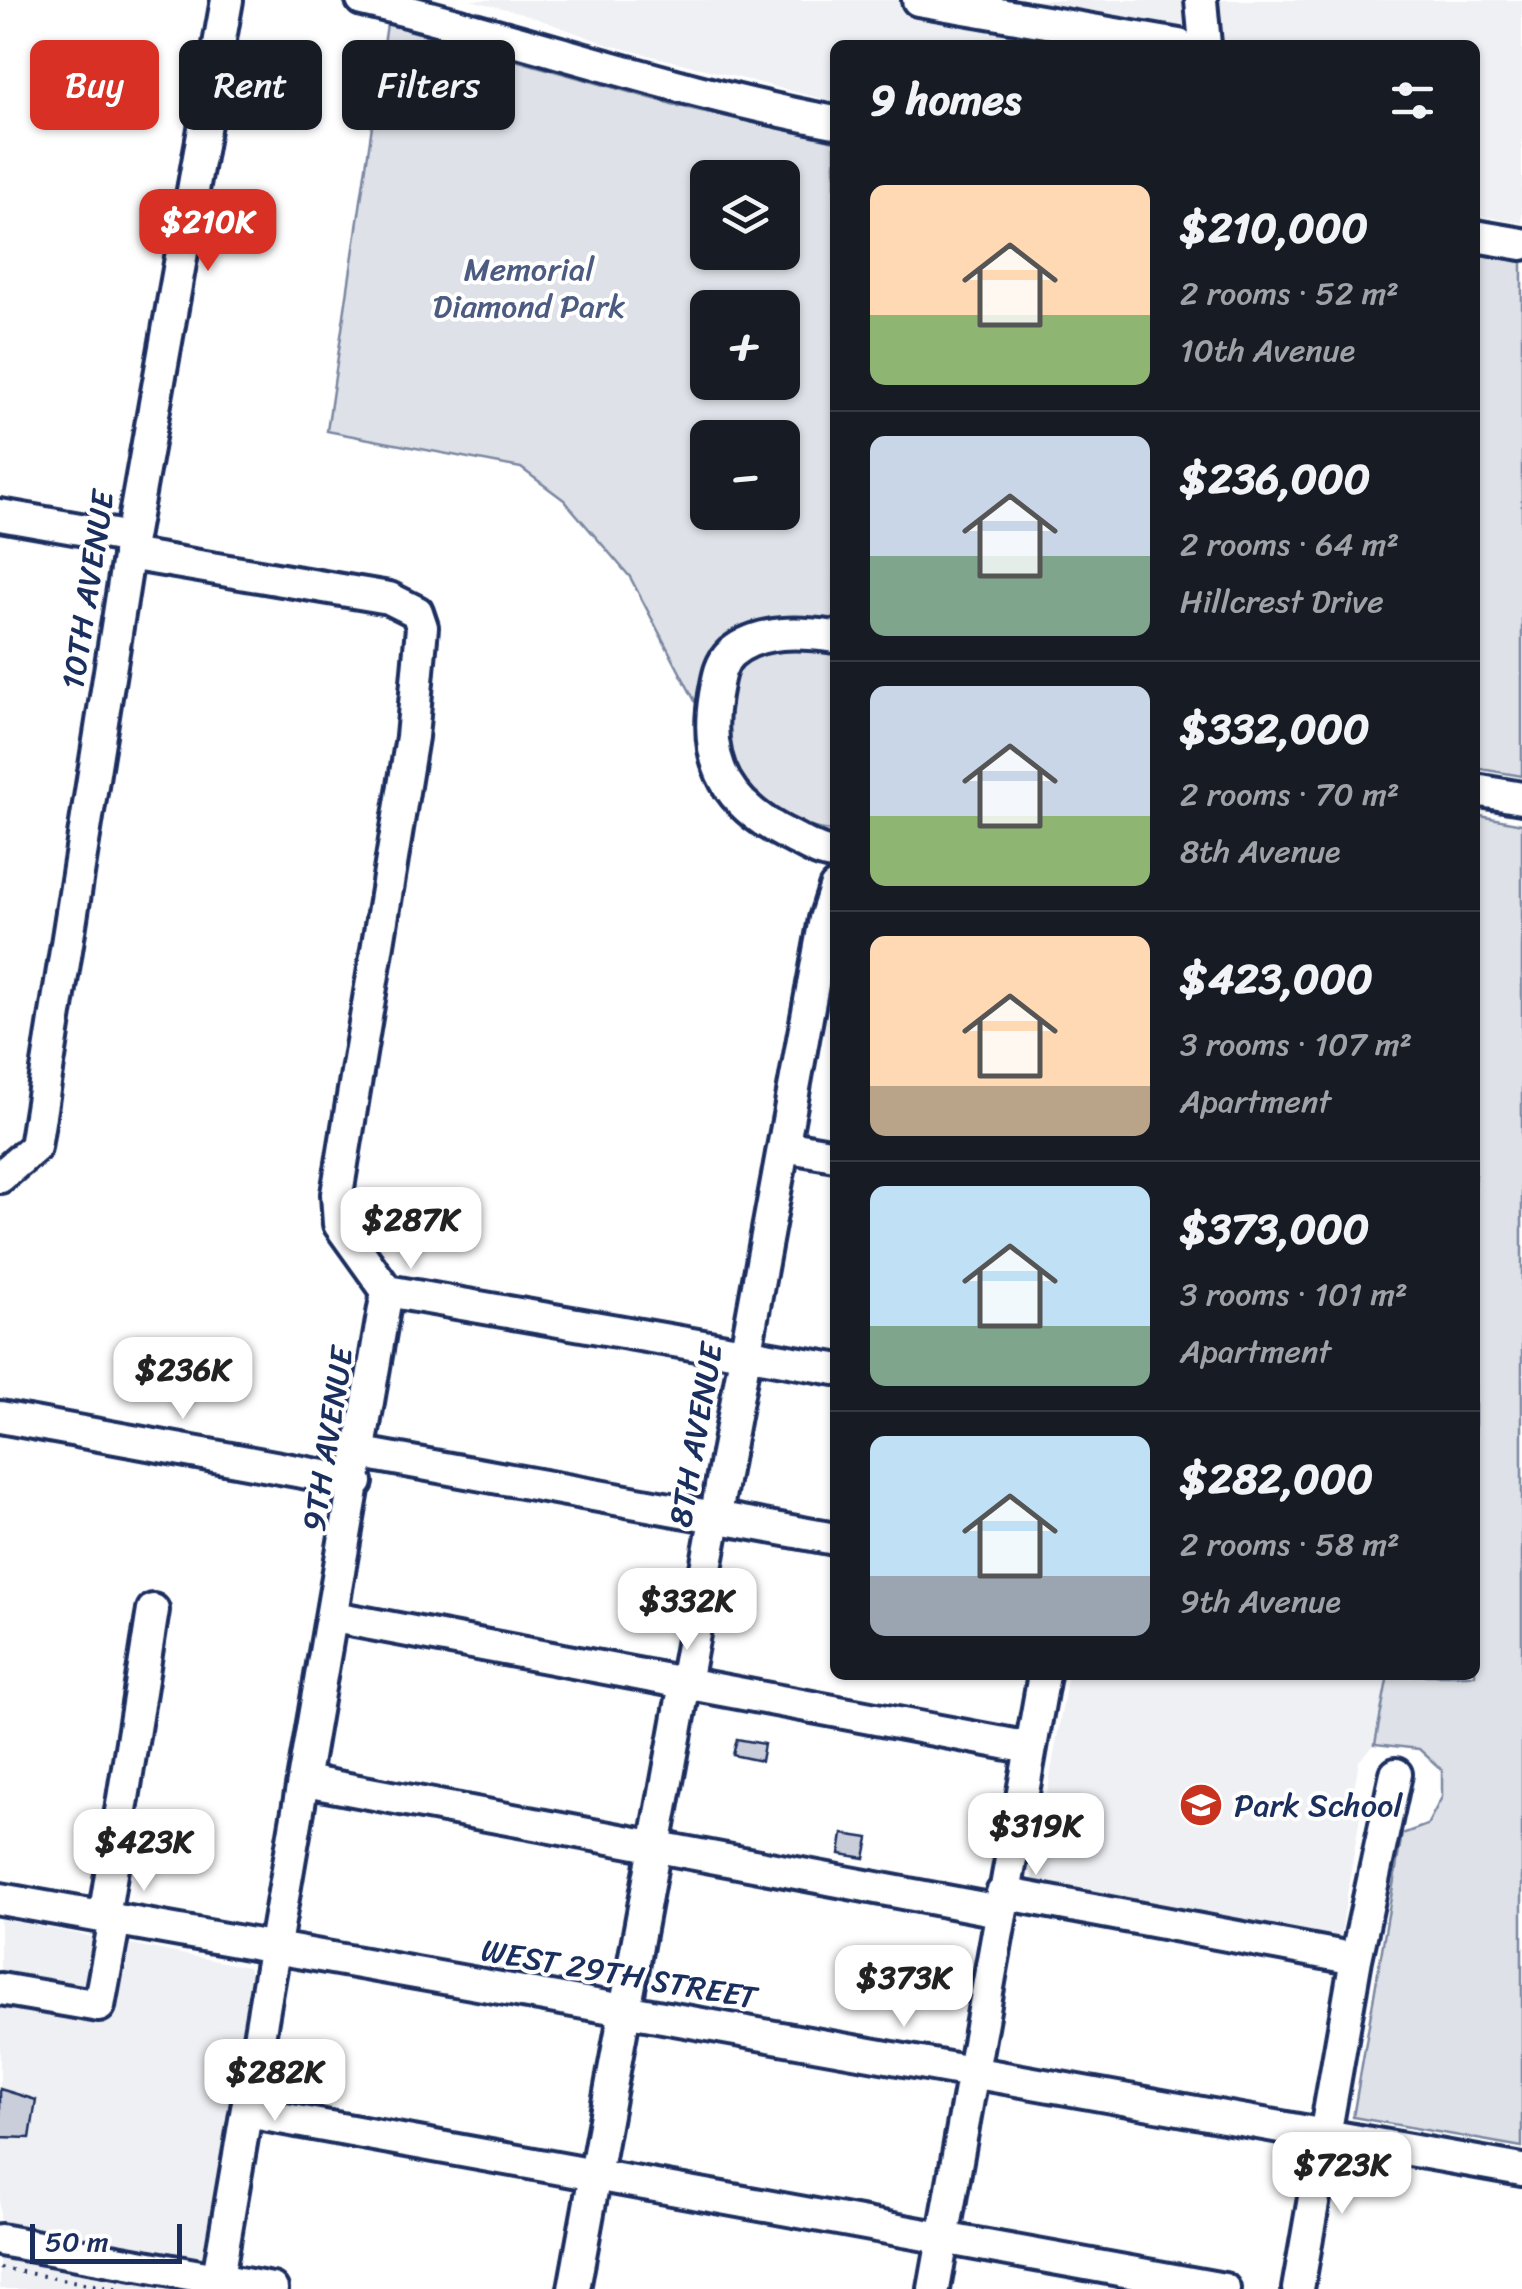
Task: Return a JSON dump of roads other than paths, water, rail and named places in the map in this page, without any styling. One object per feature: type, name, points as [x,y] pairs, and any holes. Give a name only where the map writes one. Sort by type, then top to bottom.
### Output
[{"type":"street","name":"10TH AVENUE","points":[[0,1177],[35,1147],[129,546],[227,0]]},
{"type":"street","points":[[362,0],[508,36],[728,99],[830,121]]},
{"type":"street","points":[[918,0],[1151,40]]},
{"type":"street","points":[[1201,0],[1205,40]]},
{"type":"street","points":[[1480,237],[1522,244]]},
{"type":"street","points":[[0,514],[129,546],[389,598],[417,612],[422,655],[412,737],[337,1194],[338,1224],[387,1291],[830,1368]]},
{"type":"street","points":[[830,636],[793,630],[743,646],[720,668],[712,714],[713,759],[732,793],[774,828],[830,852]]},
{"type":"street","points":[[1480,791],[1522,798]]},
{"type":"street","name":"8TH AVENUE","points":[[574,2289],[784,1146],[821,1028],[825,919],[830,904]]},
{"type":"street","points":[[784,1146],[830,1154]]},
{"type":"street","name":"9TH AVENUE","points":[[217,2284],[360,1467],[387,1291]]},
{"type":"street","points":[[0,1417],[717,1518],[830,1538]]},
{"type":"street","points":[[0,1989],[99,2006],[153,1610]]},
{"type":"street","points":[[334,1617],[1030,1748]]},
{"type":"street","points":[[934,2289],[1043,1680]]},
{"type":"street","points":[[1298,2289],[1356,1959],[1396,1774]]},
{"type":"street","points":[[305,1781],[654,1844],[1356,1959]]},
{"type":"street","name":"WEST 29TH STREET","points":[[0,1899],[1522,2170]]},
{"type":"street","points":[[247,2112],[1224,2289]]},
{"type":"street","points":[[0,2240],[217,2284],[272,2289]]},
{"type":"place","name":"Park School","points":[[1201,1805]]},
{"type":"park label","name":"Memorial Diamond Park","points":[[529,288]]}]
